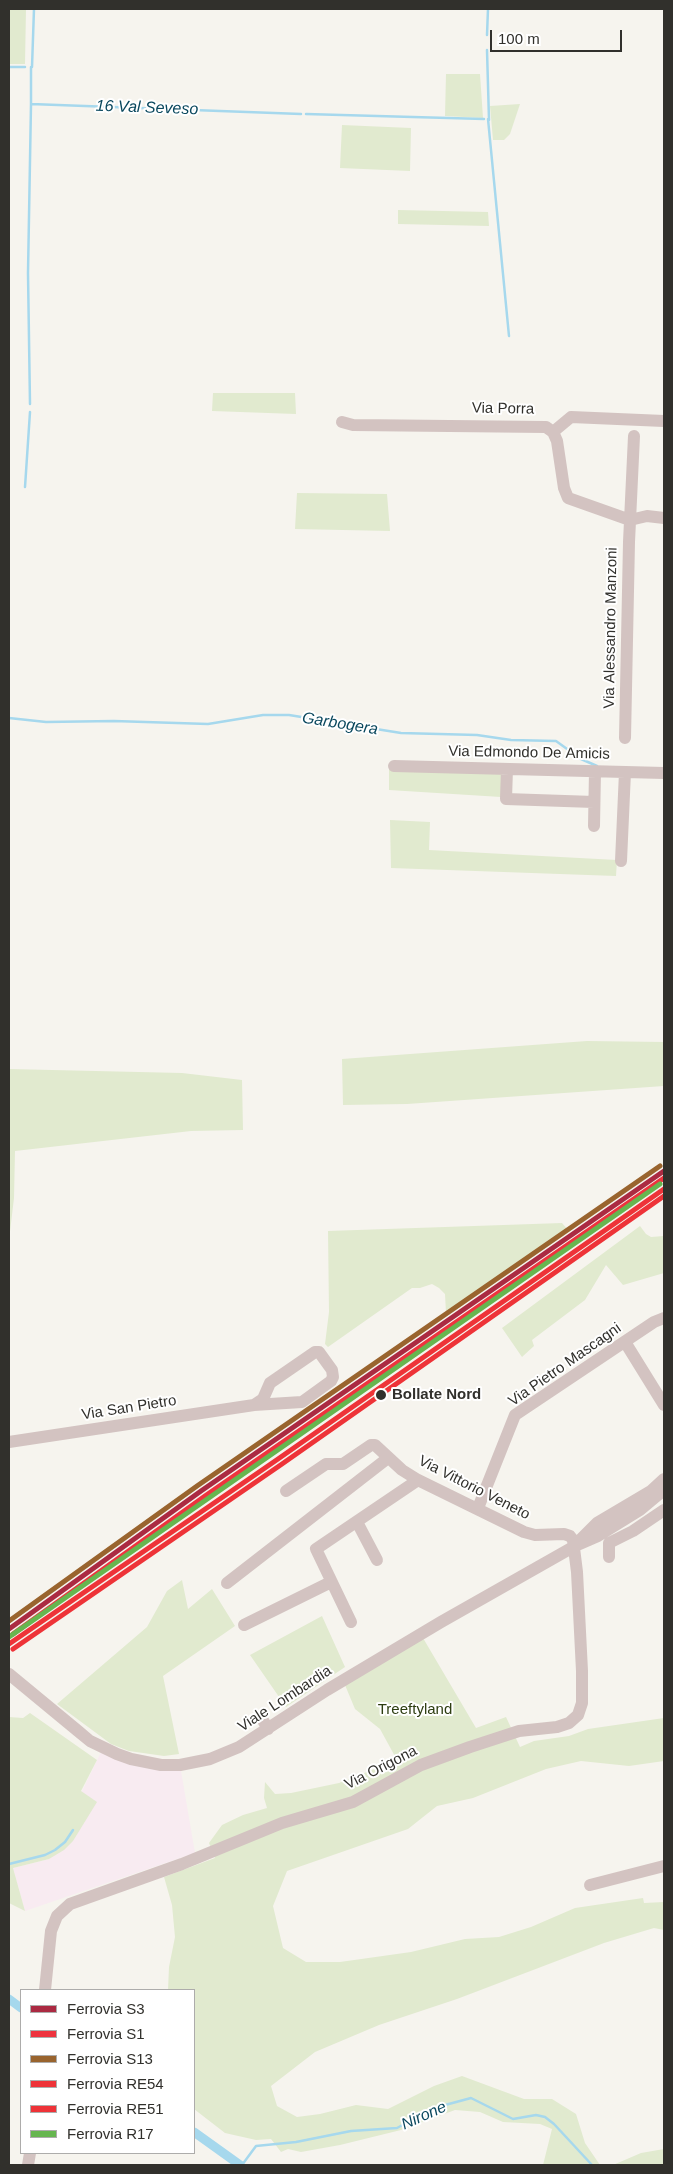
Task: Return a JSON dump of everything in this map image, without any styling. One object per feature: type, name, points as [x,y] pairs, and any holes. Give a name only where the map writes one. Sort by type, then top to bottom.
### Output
[{"type":"street","points":[[664,421],[571,417],[553,432],[557,440],[564,488],[568,498],[630,520],[647,516],[664,518]]},
{"type":"street","name":"Via Porra","points":[[342,422],[353,425],[546,426],[553,432]]},
{"type":"street","name":"Via Alessandro Manzoni","points":[[625,738],[634,436]]},
{"type":"street","name":"Via Edmondo De Amicis","points":[[394,766],[664,773]]},
{"type":"street","points":[[508,769],[506,799],[594,802]]},
{"type":"street","points":[[594,826],[595,771]]},
{"type":"street","points":[[621,861],[626,772]]},
{"type":"street","name":"Via Pietro Mascagni","points":[[478,1508],[516,1416],[654,1322],[664,1318]]},
{"type":"street","points":[[625,1342],[664,1405]]},
{"type":"street","name":"Via San Pietro","points":[[9,1442],[254,1406],[302,1402],[331,1381],[333,1377],[332,1370],[319,1352],[315,1352],[270,1383],[263,1399],[254,1406]]},
{"type":"street","name":"Via Vittorio Veneto","points":[[286,1491],[326,1464],[343,1464],[371,1445],[375,1445],[402,1470],[418,1480],[529,1534],[570,1536],[574,1546]]},
{"type":"street","points":[[227,1583],[296,1526],[388,1458]]},
{"type":"street","points":[[574,1546],[597,1523],[651,1491],[664,1478]]},
{"type":"street","points":[[352,1622],[316,1550],[418,1480]]},
{"type":"street","points":[[574,1546],[598,1536],[640,1510],[664,1490]]},
{"type":"street","points":[[610,1557],[609,1542],[633,1531],[664,1510]]},
{"type":"street","points":[[357,1522],[377,1560]]},
{"type":"street","name":"Viale Lombardia","points":[[9,1674],[90,1740],[117,1754],[143,1762],[180,1765],[210,1759],[239,1747],[380,1657],[574,1546]]},
{"type":"street","name":"Via Origona","points":[[45,1989],[50,1931],[57,1916],[70,1904],[182,1864],[282,1823],[353,1802],[421,1765],[470,1746],[519,1731],[557,1727],[578,1716],[582,1695],[580,1618],[574,1546]]},
{"type":"street","points":[[244,1626],[331,1582]]},
{"type":"street","points":[[261,1717],[268,1729]]},
{"type":"street","points":[[590,1885],[664,1866]]},
{"type":"shaded area","points":[[103,1748],[180,1765],[195,1853],[25,1911],[13,1868],[49,1859]]},
{"type":"green space","points":[[9,9],[26,9],[25,64],[9,64]]},
{"type":"green space","points":[[446,74],[480,74],[483,118],[445,116]]},
{"type":"green space","points":[[520,104],[510,134],[504,140],[493,140],[490,106]]},
{"type":"green space","points":[[342,125],[411,128],[410,171],[340,168]]},
{"type":"green space","points":[[398,210],[488,212],[489,226],[398,224]]},
{"type":"green space","points":[[213,393],[295,393],[296,414],[212,411]]},
{"type":"green space","points":[[297,493],[387,494],[390,531],[295,529]]},
{"type":"green space","points":[[389,769],[502,774],[501,797],[389,790]]},
{"type":"green space","points":[[390,820],[430,822],[429,850],[617,860],[616,876],[391,868]]},
{"type":"green space","points":[[587,1041],[664,1042],[664,1086],[407,1104],[343,1105],[342,1059]]},
{"type":"green space","points":[[9,1069],[182,1073],[242,1080],[243,1130],[191,1131],[15,1151],[14,1198],[9,1240]]},
{"type":"green space","points":[[562,1223],[569,1231],[446,1313],[445,1294],[439,1288],[432,1284],[420,1288],[412,1288],[328,1347],[325,1344],[329,1312],[328,1231]]},
{"type":"green space","points":[[640,1226],[651,1237],[664,1236],[664,1273],[623,1285],[606,1265],[585,1300],[532,1340],[534,1346],[522,1357],[502,1328]]},
{"type":"green space","points":[[182,1580],[188,1609],[212,1589],[235,1626],[163,1676],[179,1754],[164,1756],[129,1751],[111,1744],[57,1704],[147,1627],[167,1591]]},
{"type":"green space","points":[[322,1616],[345,1667],[286,1707],[250,1655]]},
{"type":"green space","name":"Treeftyland","points":[[423,1638],[476,1728],[506,1717],[520,1747],[534,1741],[569,1736],[588,1729],[664,1718],[664,1761],[629,1766],[581,1761],[546,1769],[473,1798],[437,1806],[408,1829],[287,1871],[273,1906],[283,1948],[306,1962],[340,1962],[411,1952],[465,1939],[499,1937],[531,1927],[575,1908],[643,1898],[644,1903],[664,1902],[664,1930],[654,1928],[604,1943],[457,1999],[379,2025],[315,2052],[271,2086],[277,2106],[297,2117],[320,2114],[356,2105],[388,2109],[434,2086],[462,2076],[524,2099],[552,2099],[576,2114],[585,2143],[600,2165],[543,2165],[552,2129],[540,2124],[503,2122],[480,2112],[455,2110],[401,2130],[340,2145],[301,2152],[288,2149],[281,2152],[271,2139],[256,2140],[225,2133],[195,2110],[195,1989],[168,1989],[169,1967],[175,1937],[172,1905],[164,1877],[215,1858],[209,1843],[222,1825],[243,1815],[267,1808],[264,1798],[265,1782],[275,1794],[291,1793],[339,1783],[397,1760],[380,1729],[355,1709],[345,1685]]},
{"type":"green space","points":[[30,1713],[97,1760],[81,1791],[97,1802],[73,1841],[64,1850],[49,1859],[13,1868],[25,1911],[9,1903],[9,1717],[23,1718]]},
{"type":"green space","points":[[664,2149],[664,2165],[613,2165],[641,2153]]},
{"type":"waterway","points":[[32,67],[34,9]]},
{"type":"waterway","points":[[487,35],[488,9]]},
{"type":"waterway","points":[[487,50],[489,120]]},
{"type":"waterway","name":"16 Val Seveso","points":[[9,67],[25,67]]},
{"type":"waterway","name":"16 Val Seveso","points":[[31,67],[31,104],[301,114]]},
{"type":"waterway","points":[[30,404],[28,273],[31,104]]},
{"type":"waterway","name":"16 Val Seveso","points":[[306,114],[484,119]]},
{"type":"waterway","name":"16 Val Seveso","points":[[488,119],[509,336]]},
{"type":"waterway","points":[[25,487],[30,412]]},
{"type":"waterway","name":"Garbogera","points":[[9,718],[46,722],[114,721],[208,724],[263,715],[289,715],[401,733],[477,735],[511,740],[556,741],[581,759],[597,766]]},
{"type":"waterway","points":[[9,1864],[45,1855],[55,1850],[65,1842],[73,1830]]},
{"type":"waterway","points":[[9,1999],[20,2007]]},
{"type":"waterway","name":"Nirone","points":[[242,2165],[256,2146],[296,2142],[351,2131],[397,2128],[434,2108],[471,2098],[513,2119],[536,2115],[545,2117],[554,2124],[592,2165]]},
{"type":"waterway","points":[[195,2133],[240,2165]]},
{"type":"rail line","name":"S13","points":[[9,1621],[197,1486],[660,1166]]},
{"type":"rail line","name":"S3","points":[[9,1629],[201,1491],[664,1171]]},
{"type":"rail line","name":"S1","points":[[13,1634],[205,1496],[664,1178]]},
{"type":"rail line","name":"R17","points":[[9,1637],[660,1184]]},
{"type":"rail line","name":"RE54","points":[[9,1644],[278,1459],[664,1189]]},
{"type":"rail line","name":"RE51","points":[[13,1649],[282,1464],[664,1196]]},
{"type":"place","name":"Bollate Nord","points":[[381,1395]]}]
